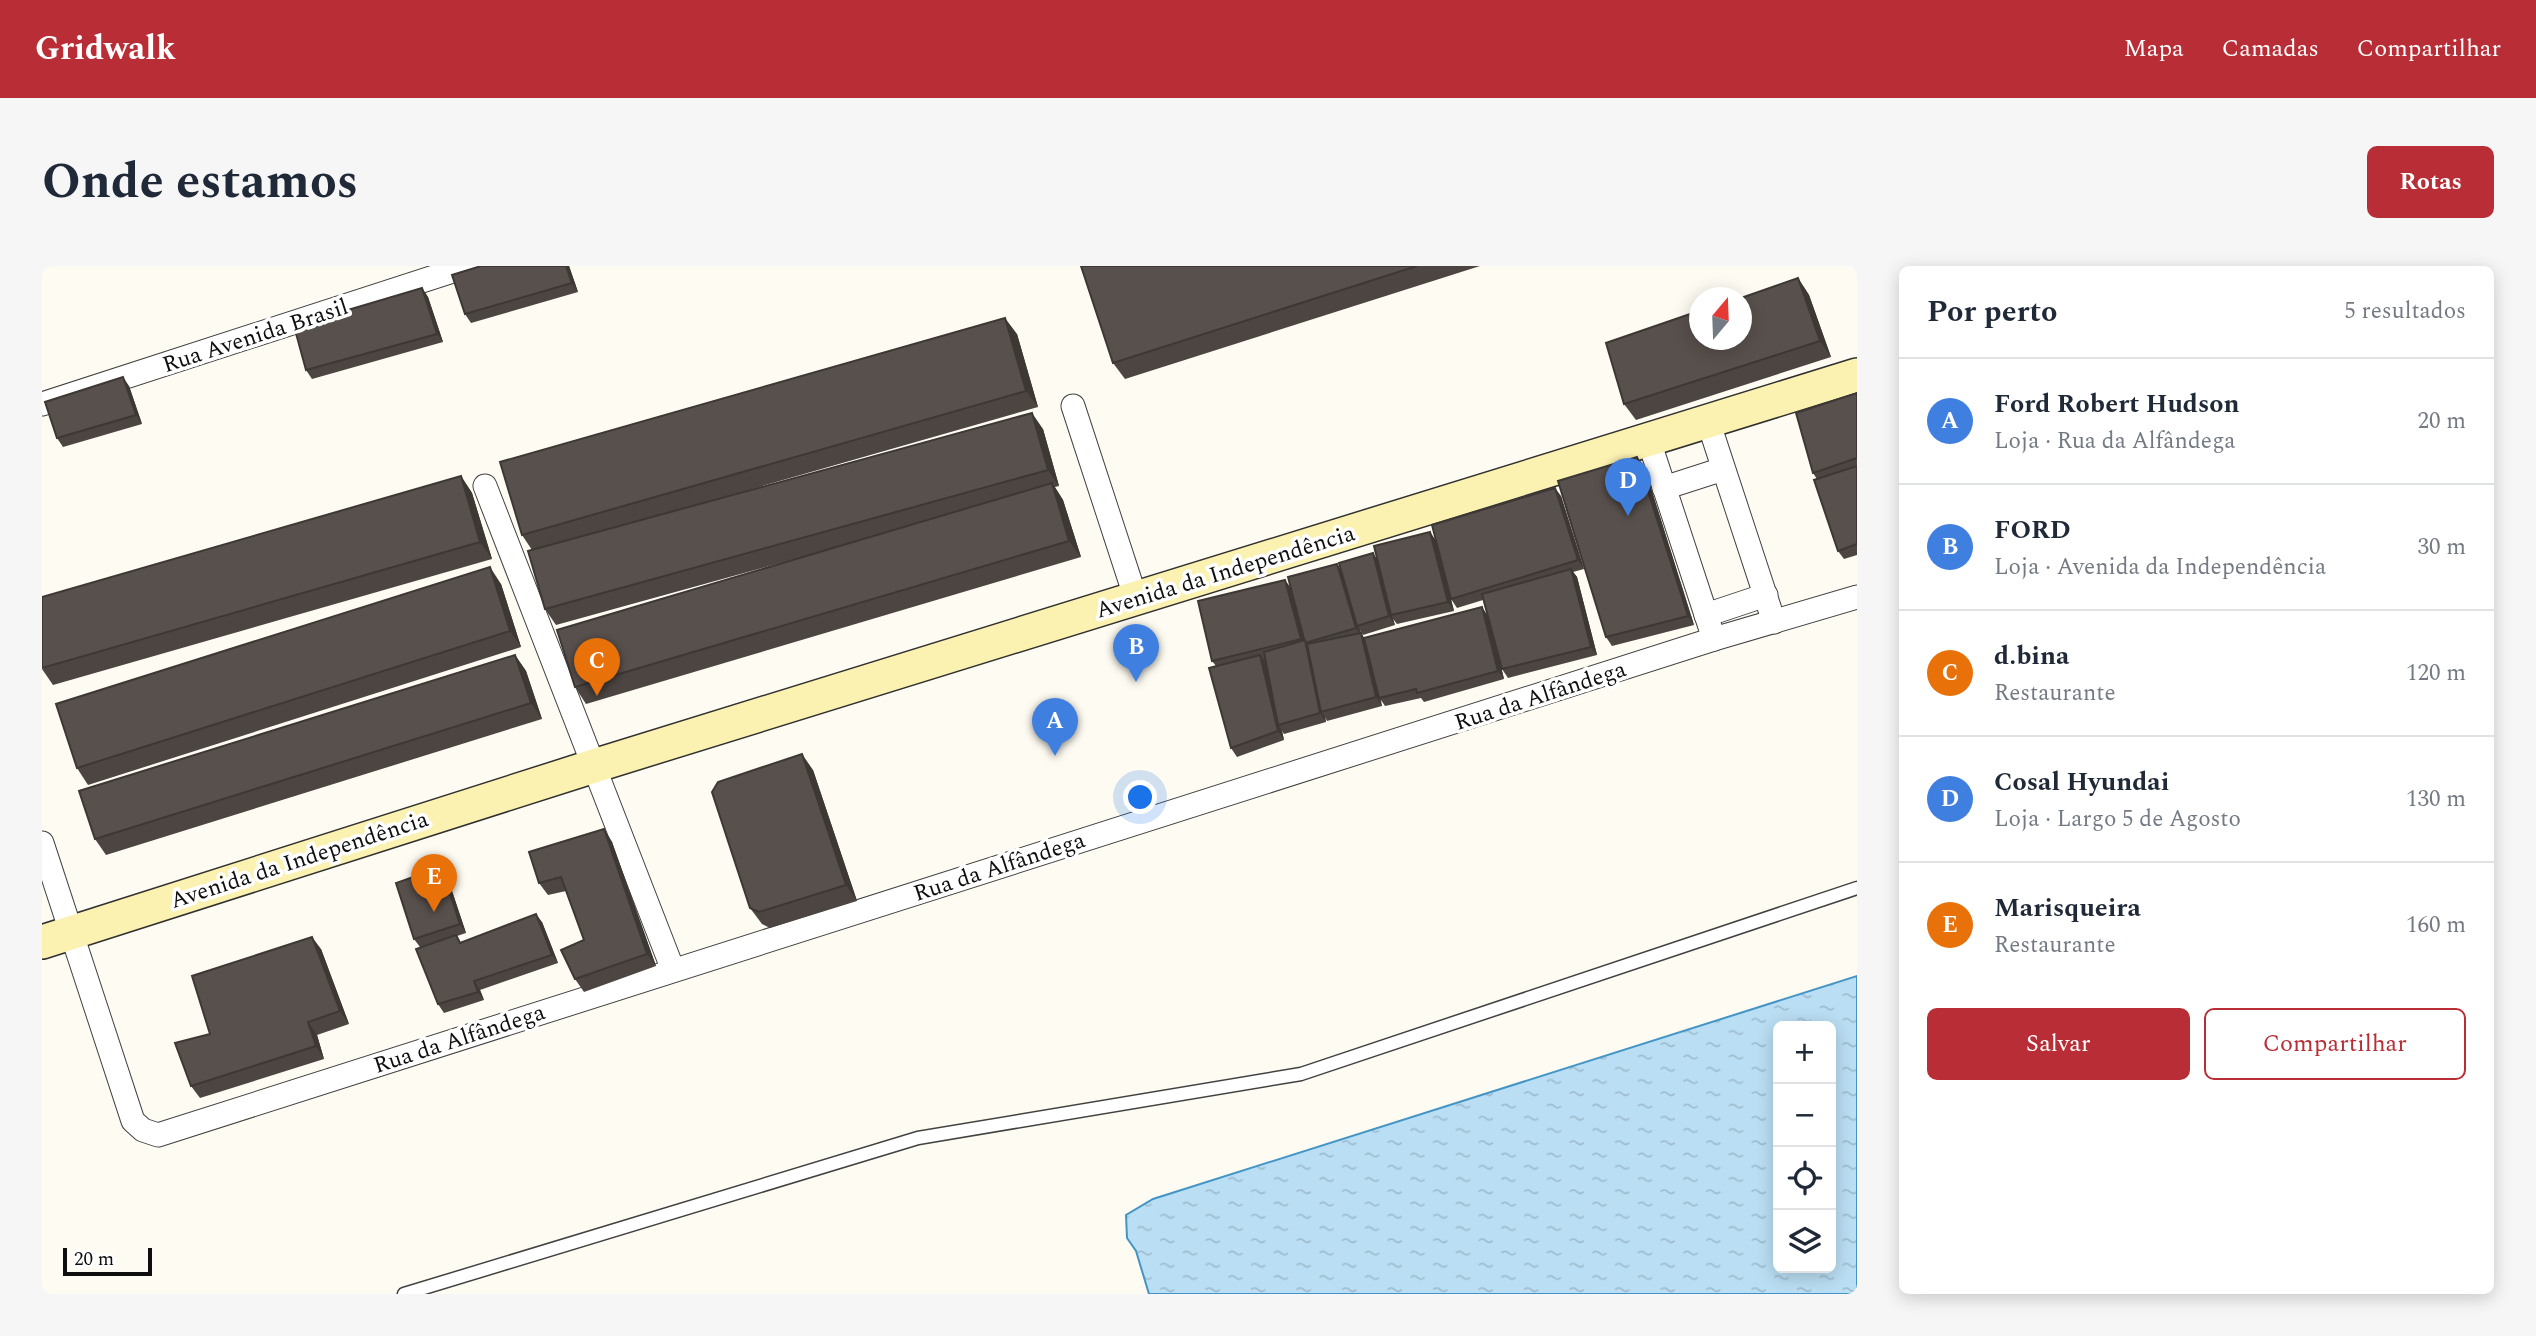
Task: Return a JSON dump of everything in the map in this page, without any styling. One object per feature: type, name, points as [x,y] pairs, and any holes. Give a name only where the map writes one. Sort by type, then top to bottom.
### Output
[{"type":"street","name":"Rua Avenida Brasil","points":[[42,404],[468,266]]},
{"type":"street","name":"Avenida da Independência","points":[[56,937],[594,766],[1857,375]]},
{"type":"street","points":[[1073,406],[1136,599]]},
{"type":"street","points":[[1708,421],[1774,622]]},
{"type":"street","points":[[1648,438],[1714,639]]},
{"type":"street","points":[[1664,488],[1723,468]]},
{"type":"street","points":[[485,486],[673,970]]},
{"type":"street","points":[[1706,615],[1766,595]]},
{"type":"street","name":"Rua da Alfândega","points":[[56,937],[133,1121],[143,1130],[158,1135],[1714,639],[1857,597]]},
{"type":"street","points":[[42,843],[56,937]]},
{"type":"lane","points":[[404,1294],[918,1138],[1301,1074],[1857,888]]},
{"type":"water","points":[[1857,976],[1857,1294],[1149,1294],[1136,1251],[1127,1238],[1126,1215],[1153,1199]]},
{"type":"building","points":[[481,266],[566,266],[572,283],[465,314],[452,275]]},
{"type":"building","points":[[1081,266],[1417,266],[1113,363]]},
{"type":"building","points":[[1798,278],[1820,341],[1624,404],[1606,343],[1689,314],[1689,350],[1752,350],[1752,294]]},
{"type":"building","points":[[422,288],[437,334],[306,370],[294,326]]},
{"type":"building","points":[[1005,318],[1026,391],[522,535],[500,462]]},
{"type":"building","points":[[123,377],[136,415],[57,438],[45,402]]},
{"type":"building","points":[[1857,393],[1857,458],[1813,473],[1796,413]]},
{"type":"building","points":[[1032,413],[1048,470],[545,609],[528,551]]},
{"type":"building","points":[[1637,457],[1688,616],[1606,637],[1558,481]]},
{"type":"building","points":[[1857,466],[1857,544],[1838,551],[1814,480]]},
{"type":"building","points":[[461,476],[480,542],[42,668],[42,597]]},
{"type":"building","points":[[1052,483],[1069,541],[575,687],[557,630]]},
{"type":"building","points":[[1555,488],[1578,560],[1451,599],[1432,525]]},
{"type":"building","points":[[1430,532],[1448,602],[1391,615],[1374,546]]},
{"type":"building","points":[[1373,553],[1389,616],[1357,626],[1339,563]]},
{"type":"building","points":[[1337,564],[1356,628],[1305,643],[1288,577]]},
{"type":"building","points":[[490,567],[510,631],[77,768],[56,704]]},
{"type":"building","points":[[1571,569],[1591,647],[1502,669],[1482,594]]},
{"type":"building","points":[[1285,580],[1301,639],[1212,661],[1198,601]]},
{"type":"building","points":[[1482,607],[1498,671],[1417,693],[1416,689],[1379,698],[1364,638]]},
{"type":"building","points":[[1361,633],[1376,697],[1321,712],[1307,644]]},
{"type":"building","points":[[1305,640],[1320,713],[1278,725],[1264,652]]},
{"type":"building","points":[[515,655],[531,703],[95,839],[79,791]]},
{"type":"building","points":[[1260,655],[1278,731],[1231,748],[1209,668]]},
{"type":"building","points":[[802,754],[846,885],[759,912],[750,908],[712,792],[718,782]]},
{"type":"building","points":[[604,829],[647,954],[575,979],[561,950],[584,940],[561,877],[539,883],[529,852]]},
{"type":"building","points":[[441,867],[460,924],[414,939],[396,883]]},
{"type":"building","points":[[536,914],[552,955],[474,981],[478,992],[438,1004],[416,949],[456,935],[460,943]]},
{"type":"building","points":[[312,937],[340,1011],[308,1022],[316,1046],[191,1086],[175,1043],[210,1034],[192,976]]},
{"type":"place","name":"Cosal Hyundai","points":[[1628,516]]},
{"type":"place","name":"FORD","points":[[1136,682]]},
{"type":"place","name":"d.bina","points":[[597,696]]},
{"type":"place","name":"Ford Robert Hudson","points":[[1055,756]]},
{"type":"place","name":"Marisqueira","points":[[434,912]]}]
